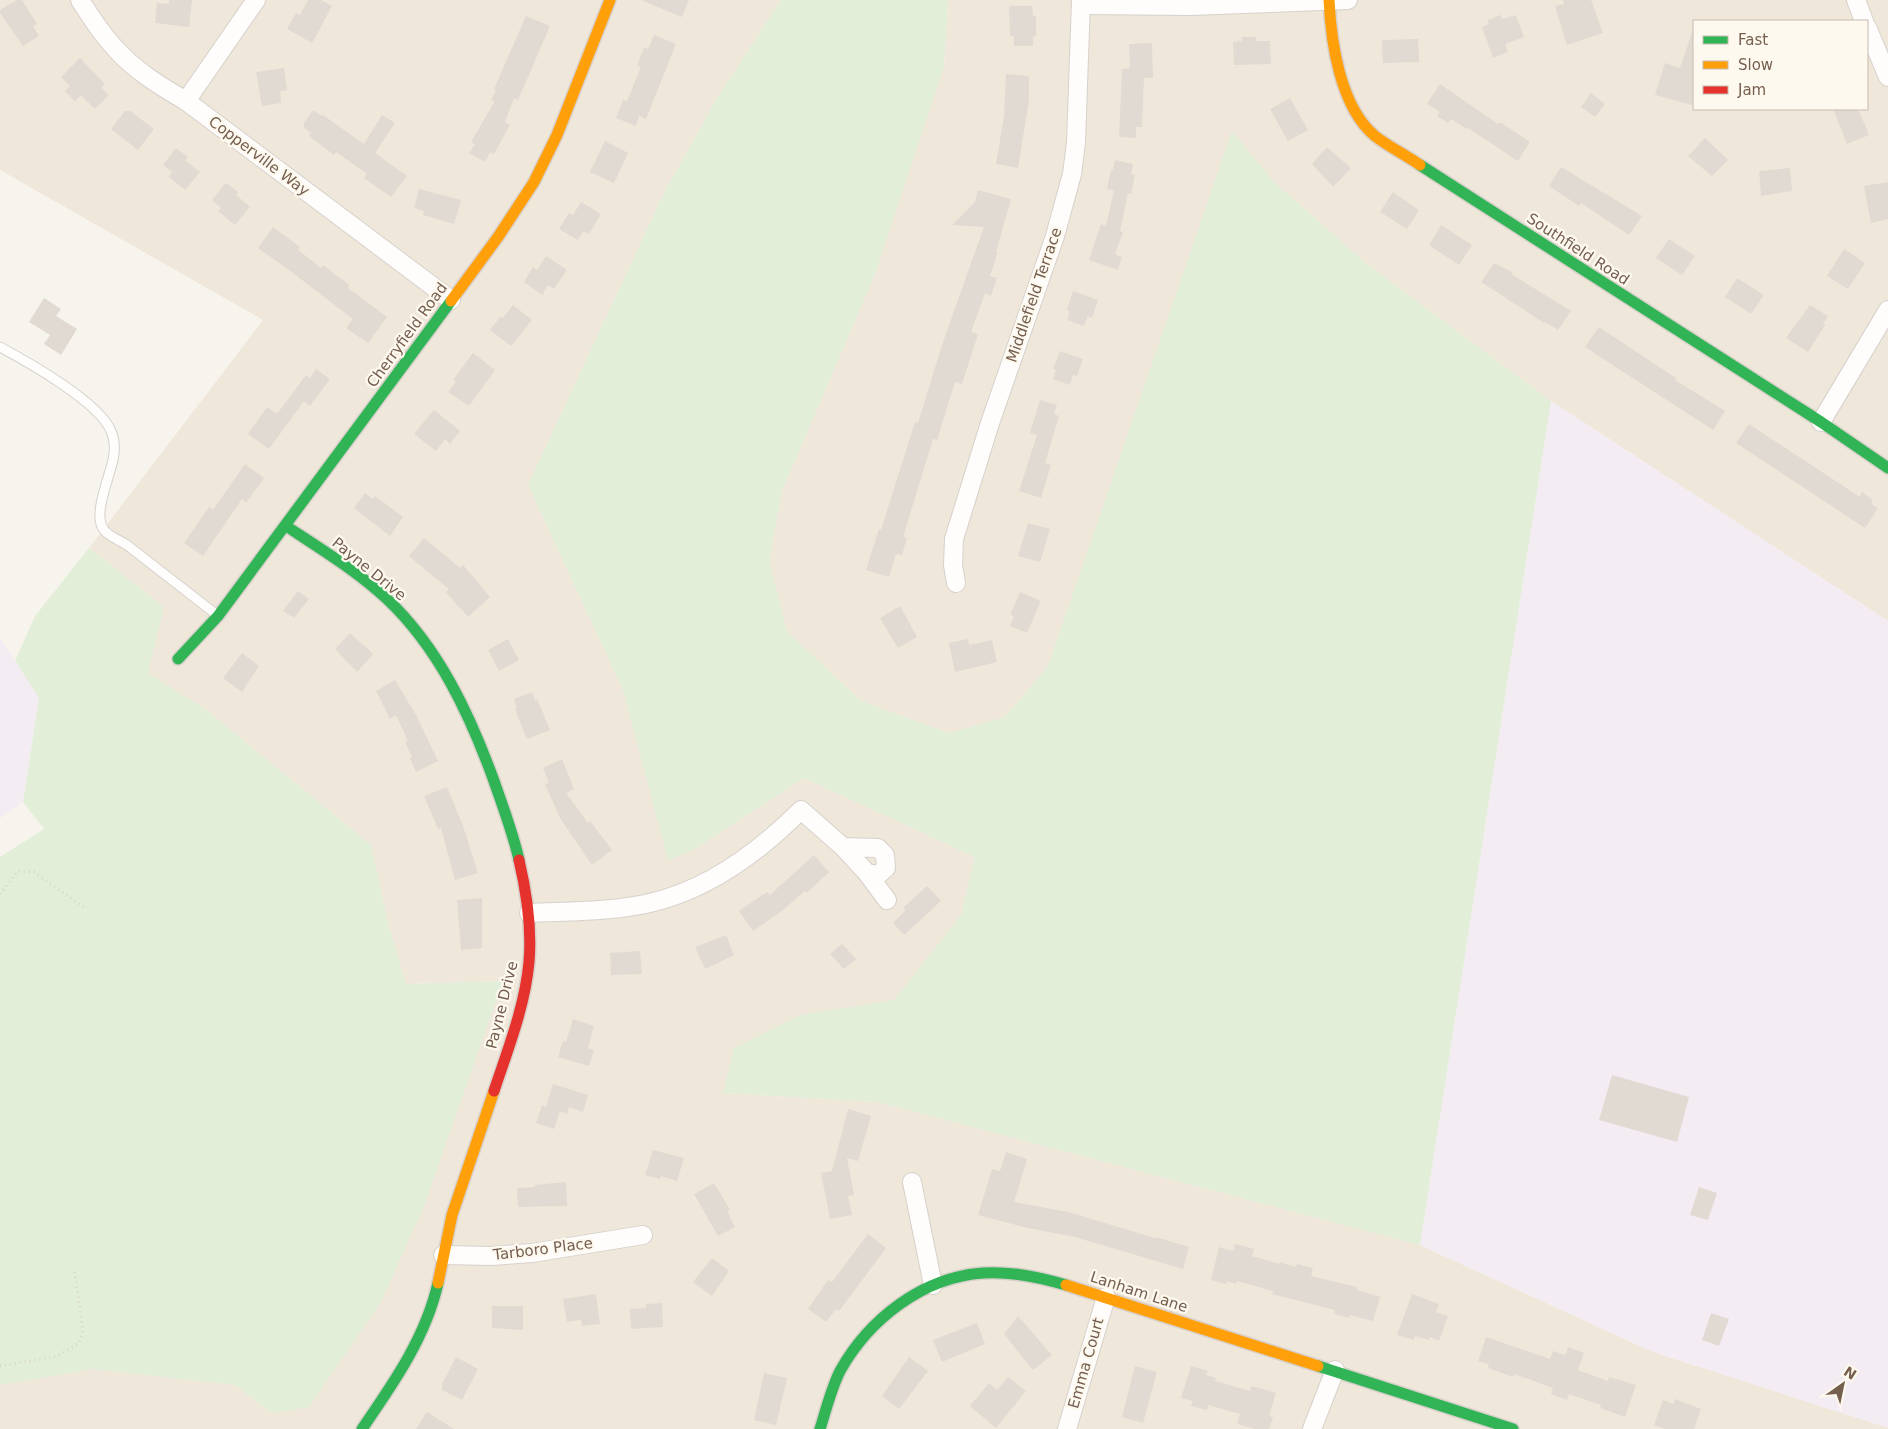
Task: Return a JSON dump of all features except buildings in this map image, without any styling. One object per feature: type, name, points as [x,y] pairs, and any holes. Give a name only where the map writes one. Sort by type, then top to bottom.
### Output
[{"type":"street","name":"Copperville Way","points":[[80,0],[95,24],[115,48],[155,83],[186,101],[451,300]]},
{"type":"street","points":[[186,101],[256,0]]},
{"type":"street","name":"Cherryfield Road","points":[[178,659],[218,616],[498,237],[534,182],[570,105],[610,0]]},
{"type":"street","points":[[1081,3],[1191,6],[1348,0]]},
{"type":"street","points":[[1856,0],[1863,20]]},
{"type":"street","name":"Southfield Road","points":[[1329,1],[1331,34],[1340,78],[1352,106],[1374,135],[1821,422],[1888,468]]},
{"type":"street","name":"Middlefield Terrace","points":[[956,583],[953,565],[954,539],[990,423],[1056,236],[1072,174],[1076,143],[1081,3]]},
{"type":"street","points":[[1868,32],[1888,77]]},
{"type":"street","points":[[1821,422],[1888,310]]},
{"type":"street","name":"Payne Drive","points":[[286,526],[340,561],[387,599],[419,635],[445,673],[472,724],[502,802],[513,836],[529,912],[530,936],[526,982],[515,1027],[449,1228],[430,1312],[398,1375],[362,1429]]},
{"type":"street","points":[[529,912],[616,908],[653,903],[678,896],[737,864],[758,849],[801,810],[843,847],[887,900]]},
{"type":"street","points":[[843,847],[878,848],[885,854],[886,868],[878,875],[867,874]]},
{"type":"street","points":[[912,1182],[934,1284]]},
{"type":"street","name":"Tarboro Place","points":[[443,1255],[491,1256],[532,1253],[643,1235]]},
{"type":"street","name":"Lanham Lane","points":[[820,1429],[840,1372],[867,1334],[901,1302],[934,1284],[969,1275],[1006,1273],[1038,1277],[1106,1297],[1336,1370],[1513,1429]]},
{"type":"street","name":"Emma Court","points":[[1067,1429],[1106,1297]]},
{"type":"street","points":[[1312,1429],[1336,1370]]},
{"type":"lane","points":[[0,347],[74,392],[90,404],[102,417],[111,430],[114,442],[112,464],[101,508],[101,524],[108,534],[125,544],[218,616]]},
{"type":"path","points":[[0,894],[18,871],[34,872],[86,908]]},
{"type":"path","points":[[0,1366],[58,1356],[79,1343],[83,1330],[74,1268]]},
{"type":"shaded area","points":[[0,0],[781,0],[717,98],[663,195],[528,485],[623,690],[668,859],[696,848],[804,778],[975,857],[961,915],[894,1001],[800,1015],[723,1093],[878,1102],[1420,1245],[1653,1352],[1888,1427],[1888,1429],[0,1429],[0,1385],[93,1369],[235,1385],[272,1413],[424,1205],[503,981],[406,984],[388,923],[371,845],[205,709],[147,673],[164,607],[89,548],[263,320],[0,170]]},
{"type":"shaded area","points":[[948,0],[1888,0],[1888,621],[1551,401],[1367,264],[1273,181],[1232,132],[1048,666],[1005,717],[949,733],[861,701],[787,631],[769,561],[782,491],[875,274],[944,67]]},
{"type":"shaded area","points":[[1551,401],[1888,621],[1888,1428],[1653,1352],[1420,1245]]},
{"type":"shaded area","points":[[0,638],[39,698],[23,802],[0,818]]},
{"type":"green space","points":[[781,0],[948,0],[944,67],[875,274],[782,491],[769,561],[787,631],[861,701],[949,733],[1005,717],[1048,666],[1232,131],[1273,181],[1367,264],[1551,401],[1420,1245],[878,1102],[723,1093],[734,1048],[800,1015],[894,1000],[961,915],[975,857],[804,778],[696,848],[668,860],[623,690],[528,485],[663,195],[717,98]]},
{"type":"green space","points":[[89,548],[164,607],[148,673],[205,709],[371,845],[388,923],[406,984],[503,981],[424,1206],[381,1302],[309,1407],[272,1413],[235,1385],[93,1369],[0,1385],[0,857],[44,829],[23,802],[39,698],[15,661],[35,616]]},
{"type":"traffic: fast","points":[[1420,165],[1821,422],[1888,468]]},
{"type":"traffic: fast","points":[[178,659],[218,616],[451,301]]},
{"type":"traffic: fast","points":[[286,526],[363,579],[406,618],[422,639],[451,684],[485,756],[519,860]]},
{"type":"traffic: fast","points":[[820,1429],[837,1378],[852,1352],[882,1318],[919,1292],[961,1276],[983,1273],[1025,1275],[1066,1285]]},
{"type":"traffic: fast","points":[[362,1429],[397,1377],[417,1341],[433,1303],[438,1283]]},
{"type":"traffic: fast","points":[[1318,1366],[1513,1429]]},
{"type":"traffic: slow","points":[[451,301],[498,237],[534,182],[557,135],[610,0]]},
{"type":"traffic: slow","points":[[1329,0],[1335,54],[1353,108],[1363,124],[1375,136],[1420,165]]},
{"type":"traffic: slow","points":[[438,1283],[452,1215],[494,1091]]},
{"type":"traffic: slow","points":[[1066,1285],[1318,1366]]},
{"type":"traffic: jam","points":[[494,1091],[520,1011],[529,962],[530,936],[528,911],[519,860]]}]
